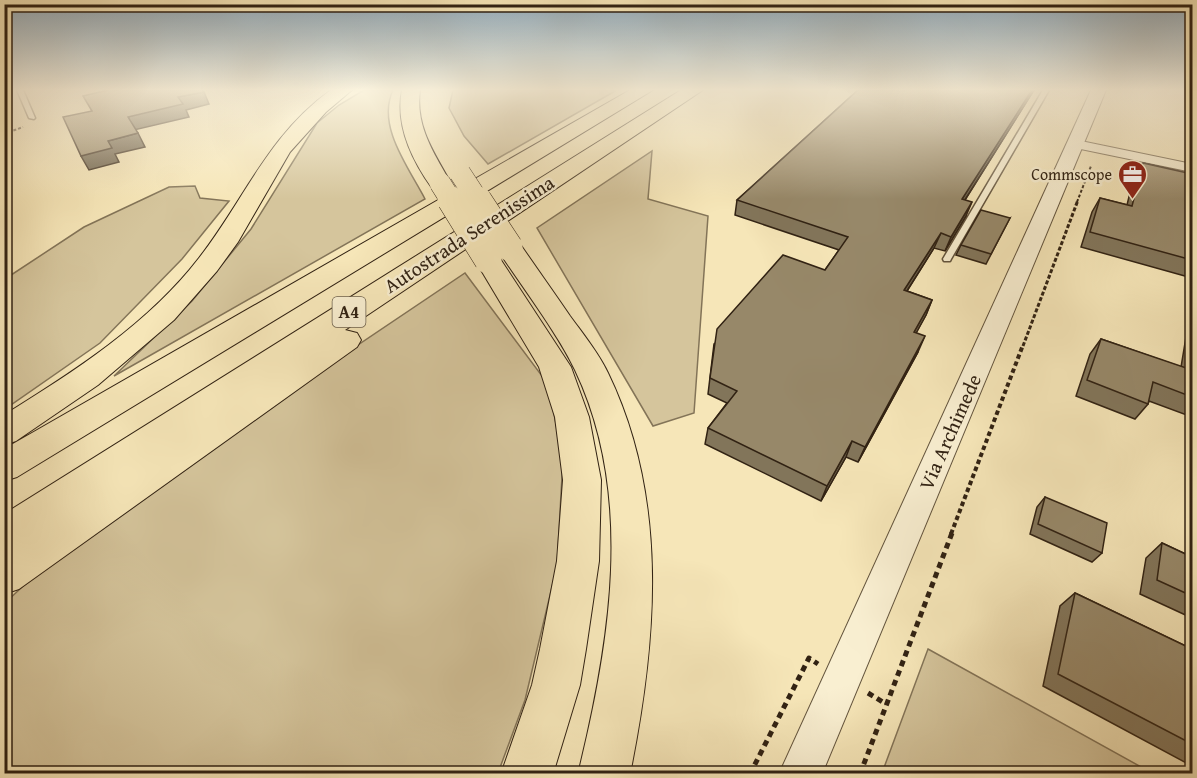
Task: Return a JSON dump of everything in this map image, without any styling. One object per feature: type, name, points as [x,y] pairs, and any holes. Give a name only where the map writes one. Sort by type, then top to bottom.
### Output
[{"type":"highway","points":[[4,432],[104,363],[160,316],[203,271],[288,138],[299,126]]},
{"type":"highway","points":[[411,126],[450,170],[499,254],[555,367],[572,417],[582,480],[580,540],[556,685],[527,774]]},
{"type":"highway","name":"Autostrada Serenissima","points":[[4,468],[583,126]]},
{"type":"highway","name":"Autostrada Serenissima","points":[[4,535],[637,126]]},
{"type":"highway","points":[[4,575],[462,261],[560,175]]},
{"type":"highway","points":[[499,254],[592,373],[612,428],[623,474],[631,554],[631,618],[622,688],[604,774]]},
{"type":"street","name":"Via Archimede","points":[[800,774],[1087,146],[1091,126]]},
{"type":"street","points":[[1087,146],[1192,168]]},
{"type":"lane","points":[[947,259],[1025,126]]},
{"type":"path","points":[[4,134],[25,126]]},
{"type":"path","points":[[860,774],[1087,146]]},
{"type":"shaded area","points":[[315,126],[390,126],[403,160],[425,199],[114,376],[192,301],[251,229]]},
{"type":"shaded area","points":[[459,126],[554,126],[488,164],[464,136]]},
{"type":"shaded area","points":[[652,151],[648,199],[708,216],[694,413],[653,426],[537,228]]},
{"type":"shaded area","points":[[195,186],[200,198],[229,201],[182,259],[100,343],[5,409],[5,279],[84,227],[169,187]]},
{"type":"shaded area","points":[[465,273],[548,384],[563,459],[557,566],[525,700],[498,773],[5,774],[5,603],[52,559],[135,495]]},
{"type":"shaded area","points":[[928,649],[1152,773],[882,773]]},
{"type":"building","points":[[67,126],[134,126],[138,133],[108,141],[112,148],[81,156]]},
{"type":"building","points":[[818,126],[1009,126],[962,199],[972,202],[951,237],[941,233],[904,290],[932,300],[914,332],[925,336],[865,447],[852,441],[827,486],[708,428],[737,391],[710,378],[717,329],[783,255],[825,270],[848,237],[737,200]]},
{"type":"building","points":[[1143,163],[1192,174],[1192,260],[1090,232],[1100,198],[1132,206]]},
{"type":"building","points":[[981,210],[1010,218],[991,254],[961,245]]},
{"type":"building","points":[[1101,339],[1192,370],[1192,397],[1153,382],[1148,404],[1087,380]]},
{"type":"building","points":[[1045,497],[1107,523],[1102,553],[1038,524]]},
{"type":"building","points":[[1162,543],[1192,557],[1192,596],[1157,580]]},
{"type":"building","points":[[1075,593],[1192,649],[1192,744],[1058,674]]},
{"type":"place","name":"Commscope","points":[[1133,200]]}]
